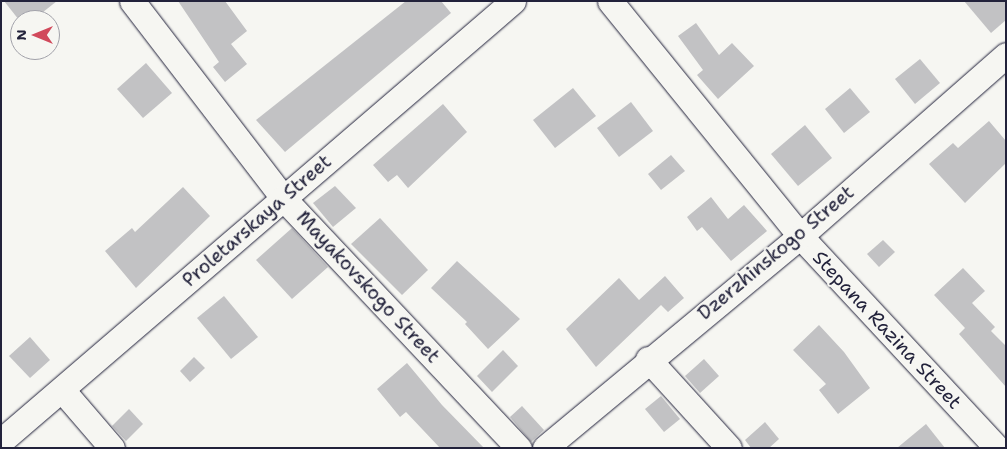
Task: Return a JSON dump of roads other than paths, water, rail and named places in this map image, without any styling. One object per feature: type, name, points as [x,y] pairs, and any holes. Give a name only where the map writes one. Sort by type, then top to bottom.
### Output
[{"type":"street","name":"Mayakovskogo Street","points":[[132,1],[283,198],[519,448]]},
{"type":"street","name":"Proletarskaya Street","points":[[1,441],[63,390],[513,1]]},
{"type":"street","name":"Stepana Razina Street","points":[[610,1],[800,236],[996,448]]},
{"type":"street","name":"Dzerzhinskogo Street","points":[[545,448],[648,359],[800,236],[1006,56]]},
{"type":"street","points":[[648,359],[729,448]]},
{"type":"street","points":[[63,390],[112,448]]}]
